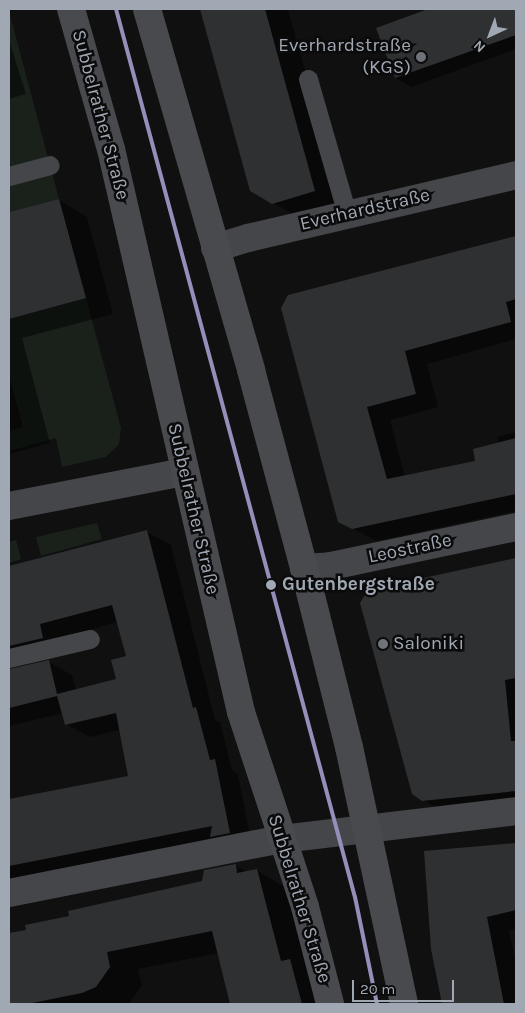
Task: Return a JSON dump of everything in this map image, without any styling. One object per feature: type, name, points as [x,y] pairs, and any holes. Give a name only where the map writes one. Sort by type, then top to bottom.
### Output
[{"type":"main road","name":"Subbelrather Straße","points":[[71,9],[111,149],[184,472],[242,712],[305,907],[330,1004]]},
{"type":"main road","points":[[147,9],[304,568],[366,828],[404,1004]]},
{"type":"street","name":"Everhardstraße","points":[[215,248],[347,214],[516,175]]},
{"type":"street","points":[[9,506],[184,472]]},
{"type":"street","name":"Leostraße","points":[[304,568],[331,566],[516,527]]},
{"type":"street","points":[[9,893],[282,839],[516,811]]},
{"type":"lane","points":[[308,79],[347,214]]},
{"type":"lane","points":[[9,176],[50,165]]},
{"type":"lane","points":[[9,658],[90,638]]},
{"type":"shaded area","points":[[9,16],[59,199],[9,212]]},
{"type":"shaded area","points":[[16,293],[22,315],[86,298],[121,428],[119,444],[106,457],[62,467],[56,438],[9,451],[9,431],[23,427],[9,375],[9,294]]},
{"type":"shaded area","points":[[97,523],[102,539],[41,556],[36,537]]},
{"type":"shaded area","points":[[16,540],[21,559],[9,563],[9,542]]},
{"type":"building","points":[[200,9],[265,9],[315,191],[272,204],[250,191]]},
{"type":"building","name":"Everhardstraße (KGS)","points":[[428,9],[516,9],[516,35],[395,78],[376,28]]},
{"type":"building","points":[[59,199],[86,298],[9,319],[9,212]]},
{"type":"building","points":[[516,236],[516,299],[506,302],[511,322],[405,351],[416,394],[367,407],[387,479],[475,461],[473,449],[516,438],[516,494],[352,529],[338,522],[281,308],[288,295]]},
{"type":"building","points":[[147,530],[193,708],[196,707],[210,760],[215,759],[230,833],[210,837],[212,826],[9,866],[9,799],[128,776],[116,713],[65,725],[57,696],[9,708],[9,669],[49,660],[57,694],[116,679],[111,660],[126,656],[112,605],[40,624],[43,638],[9,646],[9,566]]},
{"type":"building","points":[[516,558],[516,678],[505,680],[511,741],[516,741],[516,791],[422,801],[412,794],[360,603],[368,590]]},
{"type":"building","points":[[516,843],[516,910],[487,917],[504,1004],[442,1004],[431,949],[424,851]]},
{"type":"building","points":[[236,864],[237,873],[257,869],[281,961],[290,959],[302,1004],[230,1004],[212,931],[107,952],[110,967],[96,987],[82,993],[27,1004],[9,1004],[9,933],[26,930],[25,925],[69,916],[68,911],[202,881],[204,870]]},
{"type":"transit line","points":[[116,9],[355,897],[377,1004]]},
{"type":"place","name":"Everhardstraße (KGS)","points":[[421,57]]},
{"type":"place","name":"Gutenbergstraße","points":[[271,585]]},
{"type":"place","name":"Saloniki","points":[[383,644]]}]
